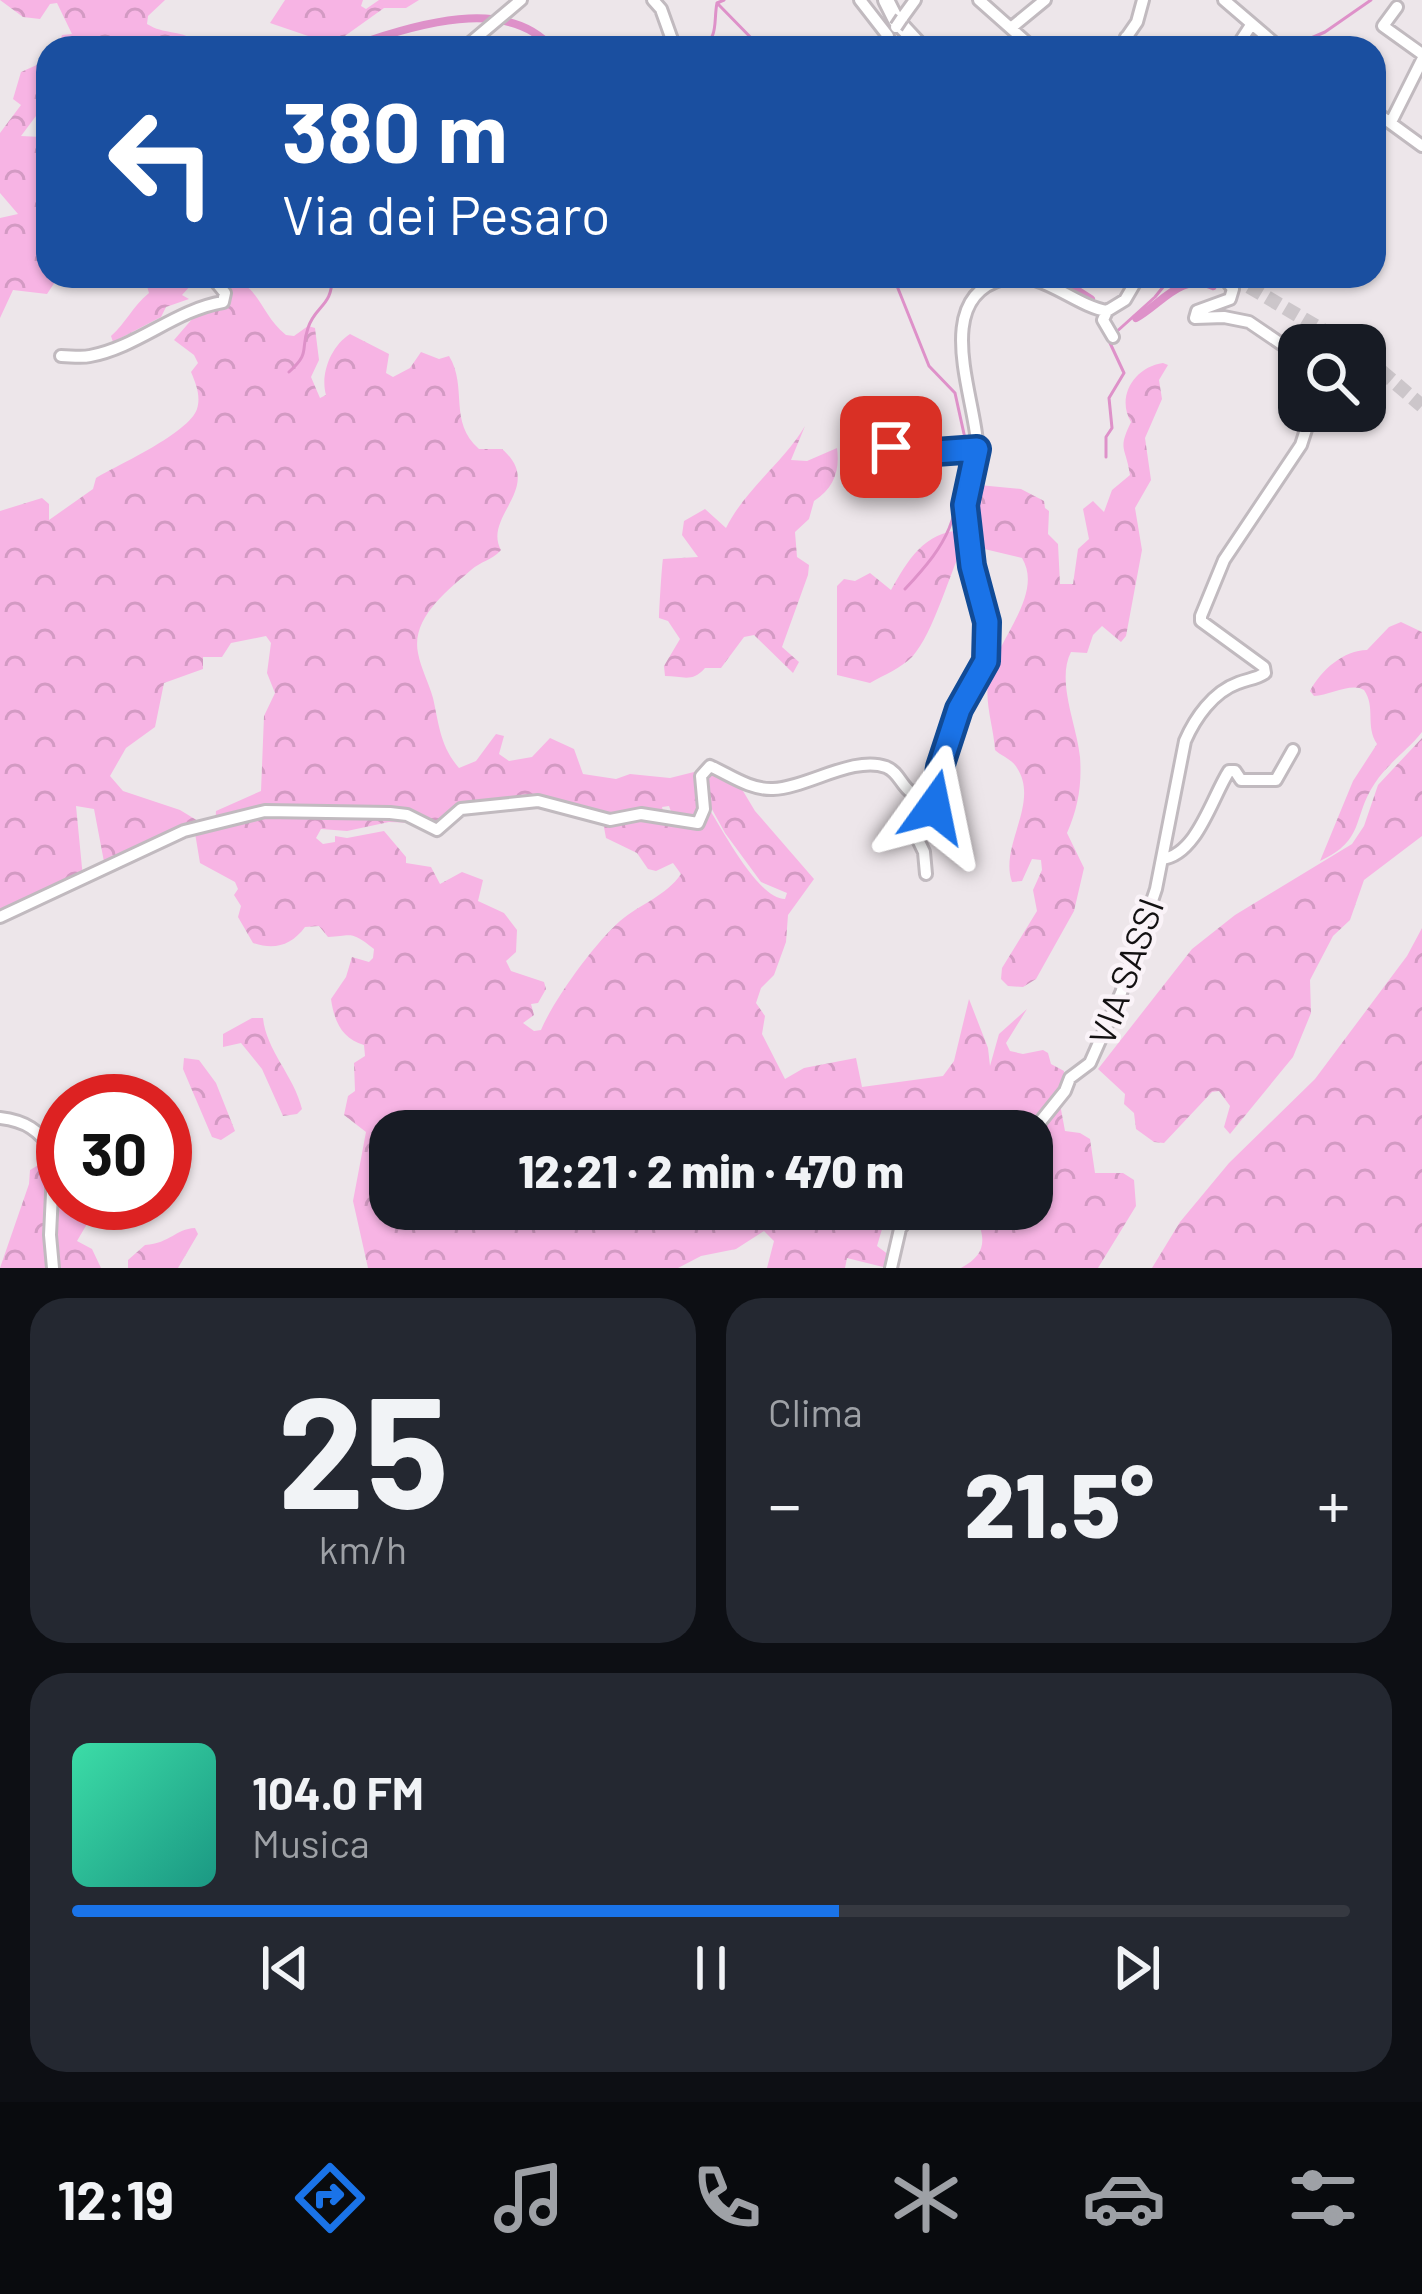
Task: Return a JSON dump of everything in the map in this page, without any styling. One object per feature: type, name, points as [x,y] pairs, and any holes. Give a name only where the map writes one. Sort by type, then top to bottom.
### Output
[{"type":"main road","points":[[886,0],[911,36]]},
{"type":"street","points":[[653,0],[662,9],[672,36]]},
{"type":"street","points":[[860,0],[895,27]]},
{"type":"street","points":[[889,36],[915,0]]},
{"type":"street","points":[[979,0],[1021,36]]},
{"type":"street","points":[[1012,27],[1045,0]]},
{"type":"street","points":[[1127,36],[1143,0]]},
{"type":"street","points":[[1224,0],[1265,36]]},
{"type":"street","points":[[479,36],[516,4]]},
{"type":"street","points":[[1391,122],[1422,57],[1383,26],[1397,7]]},
{"type":"street","points":[[1244,36],[1252,25]]},
{"type":"street","points":[[1386,119],[1422,146]]},
{"type":"street","points":[[61,356],[92,356],[158,329],[195,306],[223,302],[221,288]]},
{"type":"street","points":[[934,807],[940,767],[959,709],[986,661],[987,622],[972,566],[965,505],[977,449],[962,324],[971,297],[985,288]]},
{"type":"street","points":[[1054,288],[1107,310]]},
{"type":"street","points":[[1112,336],[1103,320],[1107,310],[1125,300],[1132,288]]},
{"type":"street","points":[[1232,288],[1230,299],[1197,311],[1195,318],[1249,322],[1278,342]]},
{"type":"street","name":"VIA SASSI","points":[[1050,1110],[1070,1078],[1090,1063],[1121,993],[1162,859],[1185,741],[1193,722],[1233,684],[1265,673],[1264,667],[1201,616],[1224,560],[1305,432]]},
{"type":"street","points":[[858,439],[908,454],[977,449]]},
{"type":"street","points":[[1162,859],[1174,857],[1191,840],[1229,771],[1241,780],[1276,780],[1293,750]]},
{"type":"street","points":[[0,916],[32,905],[169,835],[265,811],[407,815],[431,830],[461,809],[538,800],[610,820],[641,814],[698,823],[704,809],[702,770],[710,766],[757,788],[771,789],[880,765],[892,769],[904,789],[912,794],[921,791]]},
{"type":"street","points":[[926,874],[923,852],[910,823],[921,791],[940,767]]},
{"type":"street","points":[[0,1118],[21,1121],[54,1150],[53,1268]]},
{"type":"street","points":[[891,1268],[900,1230]]},
{"type":"green space","points":[[0,0],[165,0],[148,16],[147,24],[186,36],[62,36],[72,34],[57,3],[50,4],[40,19],[23,17]]},
{"type":"green space","points":[[285,0],[363,0],[361,6],[366,9],[379,0],[419,0],[406,8],[384,8],[345,36],[308,36],[270,23]]},
{"type":"green space","points":[[36,65],[36,116],[21,136],[36,137],[36,288],[51,288],[47,294],[13,290],[0,318],[0,218],[18,214],[0,193],[0,133],[21,105],[13,99],[21,72]]},
{"type":"green space","points":[[148,288],[188,288],[182,295],[189,299],[166,307],[161,317],[113,342],[111,336],[149,293]]},
{"type":"green space","points":[[218,288],[249,288],[286,335],[315,328],[319,360],[311,377],[320,398],[326,395],[329,361],[350,334],[389,354],[386,373],[393,377],[410,368],[421,352],[439,359],[449,356],[470,439],[479,449],[502,449],[514,463],[516,489],[497,537],[501,550],[442,596],[425,617],[417,640],[441,734],[459,768],[476,761],[496,734],[504,736],[499,754],[509,761],[532,757],[550,738],[574,749],[583,774],[670,778],[702,770],[703,819],[674,820],[669,806],[662,807],[670,820],[625,818],[553,804],[470,806],[438,828],[412,817],[284,809],[215,826],[216,811],[261,791],[264,716],[275,693],[267,673],[271,643],[266,636],[231,643],[222,657],[203,657],[203,669],[164,683],[155,727],[126,748],[110,776],[123,791],[180,810],[203,824],[105,867],[94,809],[76,806],[83,878],[0,917],[0,511],[42,498],[49,504],[49,520],[93,489],[96,478],[181,428],[197,409],[191,372],[198,363],[174,340],[199,311],[225,303]]},
{"type":"green space","points":[[1168,365],[1159,380],[1162,399],[1145,438],[1151,480],[1135,508],[1142,550],[1126,636],[1121,642],[1102,626],[1087,653],[1071,652],[1067,664],[1066,690],[1080,767],[1078,796],[1067,833],[1084,868],[1074,911],[1036,979],[1023,987],[1008,986],[1001,979],[1002,968],[1037,911],[1033,890],[1042,870],[1041,860],[1032,859],[1022,881],[1012,882],[1009,868],[1022,810],[1023,781],[1015,765],[995,750],[987,691],[992,668],[1023,604],[1027,573],[1022,558],[976,547],[979,485],[1021,489],[1044,501],[1049,511],[1048,534],[1058,544],[1060,584],[1073,584],[1078,549],[1089,539],[1083,509],[1093,501],[1104,512],[1112,490],[1130,475],[1123,444],[1131,422],[1126,403],[1130,385],[1144,370]]},
{"type":"green space","points":[[805,426],[791,460],[807,461],[837,448],[837,464],[831,485],[814,501],[809,519],[795,532],[797,557],[809,565],[782,647],[799,662],[793,673],[754,635],[744,637],[721,668],[705,668],[691,677],[665,676],[664,666],[680,639],[668,621],[659,618],[663,559],[698,557],[682,535],[684,521],[705,509],[726,528]]},
{"type":"green space","points":[[962,530],[966,539],[935,618],[912,657],[870,683],[837,675],[837,586],[844,579],[855,581],[870,573],[891,590],[927,542]]},
{"type":"green space","points":[[1401,622],[1422,632],[1422,732],[1375,783],[1345,845],[1320,861],[1353,781],[1377,744],[1364,690],[1347,688],[1314,696],[1310,691],[1334,663],[1367,650],[1389,627]]},
{"type":"green space","points":[[1422,738],[1422,836],[1364,880],[1350,920],[1333,936],[1310,980],[1311,1013],[1293,1057],[1230,1134],[1224,1127],[1230,1106],[1219,1091],[1212,1092],[1164,1143],[1154,1142],[1136,1129],[1134,1113],[1124,1104],[1125,1094],[1098,1069],[1192,949],[1235,915],[1352,844],[1364,826],[1378,785]]},
{"type":"green space","points":[[716,773],[740,786],[755,811],[814,879],[788,915],[786,942],[774,975],[761,988],[756,1003],[765,1016],[762,1034],[785,1079],[804,1068],[856,1058],[862,1087],[943,1076],[954,1061],[969,999],[990,1066],[999,1034],[1027,1009],[1006,1043],[1010,1051],[1048,1053],[1051,1064],[1064,1071],[1063,1086],[1045,1110],[369,1110],[369,1230],[882,1230],[877,1246],[889,1255],[887,1268],[847,1258],[845,1268],[767,1268],[774,1241],[764,1231],[736,1249],[701,1256],[678,1268],[368,1268],[353,1201],[366,1132],[344,1115],[348,1096],[355,1091],[354,1063],[365,1056],[364,1045],[340,1028],[331,999],[352,957],[369,962],[374,949],[355,937],[328,937],[319,926],[305,927],[282,945],[253,943],[238,917],[241,906],[234,895],[235,882],[200,863],[195,833],[266,815],[396,816],[414,823],[389,822],[347,831],[321,829],[316,838],[323,844],[335,842],[335,836],[384,831],[406,863],[431,867],[440,884],[462,872],[483,880],[478,901],[504,913],[517,930],[516,952],[506,961],[511,971],[544,982],[546,989],[538,1003],[531,1004],[534,1015],[523,1023],[534,1031],[541,1030],[565,988],[610,931],[681,874],[673,863],[656,871],[648,869],[637,853],[606,838],[603,822],[654,821],[704,828],[708,807],[753,876],[775,896],[785,899],[787,893],[761,882],[725,833],[708,802],[705,777]]},
{"type":"green space","points":[[1422,928],[1422,1268],[1152,1268],[1180,1222],[1229,1163],[1315,1079],[1407,956]]},
{"type":"green space","points":[[252,1018],[263,1018],[269,1041],[298,1097],[302,1109],[297,1114],[283,1116],[262,1069],[241,1043],[223,1047],[223,1034]]},
{"type":"green space","points":[[184,1058],[199,1060],[216,1083],[235,1131],[221,1140],[212,1137],[192,1090],[192,1074],[183,1069]]},
{"type":"green space","points":[[1060,1104],[1065,1131],[1090,1139],[1095,1173],[1123,1173],[1134,1180],[1136,1206],[1098,1268],[961,1268],[981,1249],[980,1230],[1053,1230],[1053,1112]]},
{"type":"green space","points":[[36,1166],[36,1230],[51,1230],[51,1268],[0,1268],[29,1184],[30,1170]]},
{"type":"green space","points":[[192,1229],[198,1234],[178,1268],[128,1268],[128,1260],[145,1245]]},
{"type":"green space","points":[[56,1230],[83,1230],[77,1241],[92,1249],[101,1268],[55,1268]]},
{"type":"waterway","points":[[712,36],[717,3],[724,0]]},
{"type":"waterway","points":[[1316,36],[1371,0]]},
{"type":"waterway","points":[[717,3],[749,36]]},
{"type":"waterway","points":[[385,36],[469,18],[515,24],[538,36]]},
{"type":"waterway","points":[[289,372],[303,355],[311,320],[331,288]]},
{"type":"waterway","points":[[898,288],[929,366],[955,393],[966,443]]},
{"type":"waterway","points":[[1074,288],[1091,299]]},
{"type":"waterway","points":[[1114,334],[1162,288]]},
{"type":"waterway","points":[[1136,318],[1179,288]]},
{"type":"waterway","points":[[1106,457],[1106,437],[1112,428],[1109,398],[1124,373],[1110,343]]},
{"type":"waterway","points":[[905,589],[949,528],[966,453]]},
{"type":"tunnel","points":[[1251,288],[1312,324]]},
{"type":"tunnel","points":[[1386,375],[1422,406]]},
{"type":"route","points":[[891,447],[908,454],[977,449],[965,505],[972,566],[987,622],[986,661],[959,709],[940,767],[934,807]]}]
